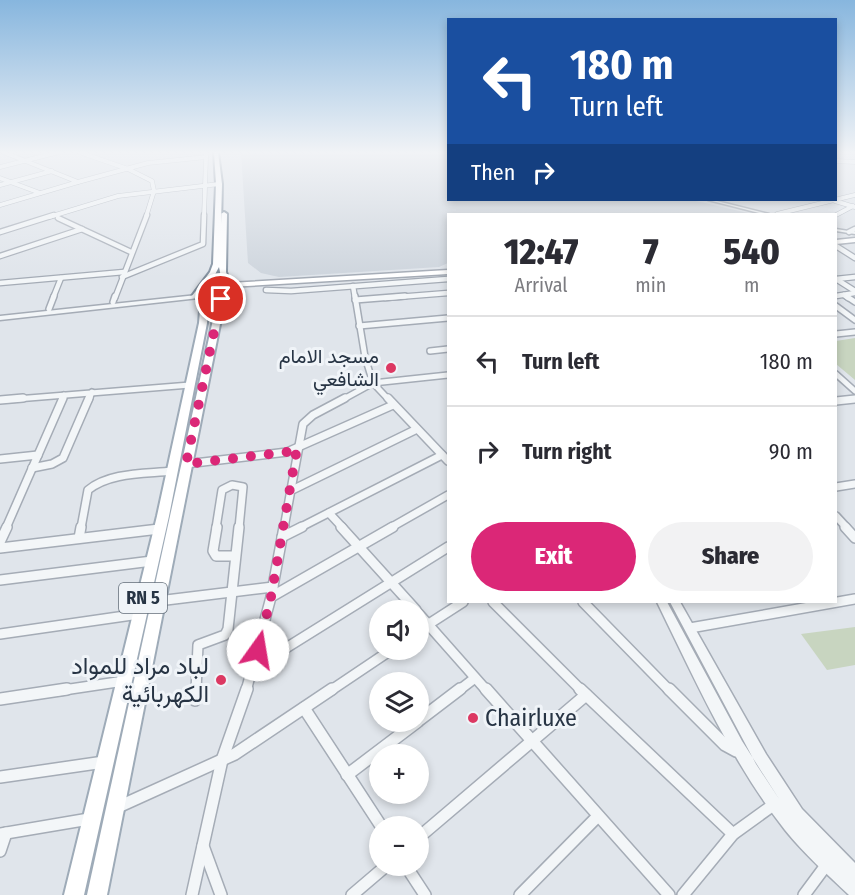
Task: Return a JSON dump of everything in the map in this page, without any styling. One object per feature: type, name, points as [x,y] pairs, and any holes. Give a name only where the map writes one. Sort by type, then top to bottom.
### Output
[{"type":"main road","name":"RN 5","points":[[74,895],[152,561],[190,386],[203,323],[201,294],[216,264],[219,194]]},
{"type":"main road","points":[[224,194],[225,231],[222,273],[227,285],[233,290],[226,297]]},
{"type":"main road","points":[[837,244],[855,242]]},
{"type":"main road","points":[[201,294],[227,285],[447,276]]},
{"type":"main road","points":[[201,294],[226,297],[266,290],[447,276]]},
{"type":"main road","name":"RN 5","points":[[97,895],[186,464],[226,297]]},
{"type":"street","points":[[0,205],[38,194]]},
{"type":"street","points":[[0,234],[104,200],[149,194]]},
{"type":"street","points":[[0,234],[116,200],[150,194]]},
{"type":"street","points":[[113,302],[154,194]]},
{"type":"street","points":[[0,283],[123,275],[203,244],[205,194]]},
{"type":"street","points":[[837,200],[855,195]]},
{"type":"street","points":[[714,201],[763,213]]},
{"type":"street","points":[[781,213],[835,201],[854,207]]},
{"type":"street","points":[[837,215],[854,207]]},
{"type":"street","points":[[58,218],[131,252]]},
{"type":"street","points":[[0,256],[82,229]]},
{"type":"street","points":[[837,230],[853,231]]},
{"type":"street","points":[[837,245],[855,258]]},
{"type":"street","points":[[266,290],[291,291],[447,276]]},
{"type":"street","points":[[837,279],[855,277]]},
{"type":"street","points":[[49,309],[61,278]]},
{"type":"street","points":[[837,280],[855,292]]},
{"type":"street","points":[[353,286],[368,372],[373,383],[447,460]]},
{"type":"street","points":[[837,296],[855,292]]},
{"type":"street","points":[[355,300],[447,293]]},
{"type":"street","points":[[0,316],[201,294]]},
{"type":"street","points":[[0,316],[201,294]]},
{"type":"street","points":[[844,295],[855,302]]},
{"type":"street","points":[[837,307],[855,320]]},
{"type":"street","points":[[359,326],[447,318]]},
{"type":"street","points":[[837,334],[855,332]]},
{"type":"street","points":[[430,351],[447,349]]},
{"type":"street","points":[[192,895],[222,760],[254,668],[273,587],[297,448],[306,419],[373,383],[447,375]]},
{"type":"street","points":[[837,375],[855,391]]},
{"type":"street","points":[[0,400],[190,386]]},
{"type":"street","points":[[32,468],[59,462],[63,458],[92,393]]},
{"type":"street","points":[[0,542],[64,394]]},
{"type":"street","points":[[837,402],[855,399]]},
{"type":"street","points":[[186,464],[287,452],[393,405]]},
{"type":"street","points":[[290,491],[417,429]]},
{"type":"street","points":[[0,459],[38,455]]},
{"type":"street","points":[[282,537],[442,455]]},
{"type":"street","points":[[80,538],[88,490],[92,486],[104,481],[172,471]]},
{"type":"street","points":[[837,487],[855,484]]},
{"type":"street","points":[[195,700],[196,651],[201,642],[227,632],[243,487],[239,485],[222,490],[213,551],[216,556],[235,556]]},
{"type":"street","points":[[271,597],[447,496]]},
{"type":"street","points":[[329,513],[406,600]]},
{"type":"street","points":[[837,517],[855,538]]},
{"type":"street","points":[[0,548],[159,528]]},
{"type":"street","points":[[254,668],[447,548]]},
{"type":"street","points":[[0,580],[152,561]]},
{"type":"street","points":[[158,601],[273,587]]},
{"type":"street","points":[[837,601],[855,599]]},
{"type":"street","points":[[429,623],[460,603]]},
{"type":"street","points":[[494,603],[586,695],[733,834]]},
{"type":"street","points":[[584,603],[725,745],[744,755],[761,759]]},
{"type":"street","points":[[663,603],[744,755],[780,801],[808,846],[855,890]]},
{"type":"street","points":[[676,603],[761,759],[780,801],[855,873]]},
{"type":"street","points":[[690,628],[809,604]]},
{"type":"street","points":[[0,634],[139,614]]},
{"type":"street","points":[[429,625],[669,895]]},
{"type":"street","points":[[115,808],[222,760],[376,660]]},
{"type":"street","points":[[429,713],[475,678]]},
{"type":"street","points":[[0,699],[124,681]]},
{"type":"street","points":[[429,829],[586,695]]},
{"type":"street","points":[[304,708],[374,816]]},
{"type":"street","points":[[347,775],[404,732]]},
{"type":"street","points":[[0,777],[105,762]]},
{"type":"street","points":[[683,895],[733,834],[780,801]]},
{"type":"street","points":[[520,895],[598,816]]},
{"type":"street","points":[[0,851],[3,834],[92,819]]},
{"type":"street","points":[[203,846],[221,895]]},
{"type":"street","points":[[804,895],[827,864]]},
{"type":"street","points":[[352,895],[374,876]]},
{"type":"street","points":[[413,876],[425,895]]},
{"type":"shaded area","points":[[244,194],[447,194],[447,201],[696,201],[748,213],[447,213],[447,263],[439,267],[279,277],[261,273],[248,263]]},
{"type":"green space","points":[[855,338],[855,380],[837,365],[837,341]]},
{"type":"green space","points":[[855,627],[855,665],[827,670],[801,634]]},
{"type":"place","name":"مسجد الامام الشافعي","points":[[391,368]]},
{"type":"place","name":"لباد مراد للمواد الكهربائية","points":[[221,680]]},
{"type":"place","name":"Chairluxe","points":[[473,718]]},
{"type":"route","points":[[221,299],[186,464],[287,452],[297,448],[271,597],[258,650]]}]
